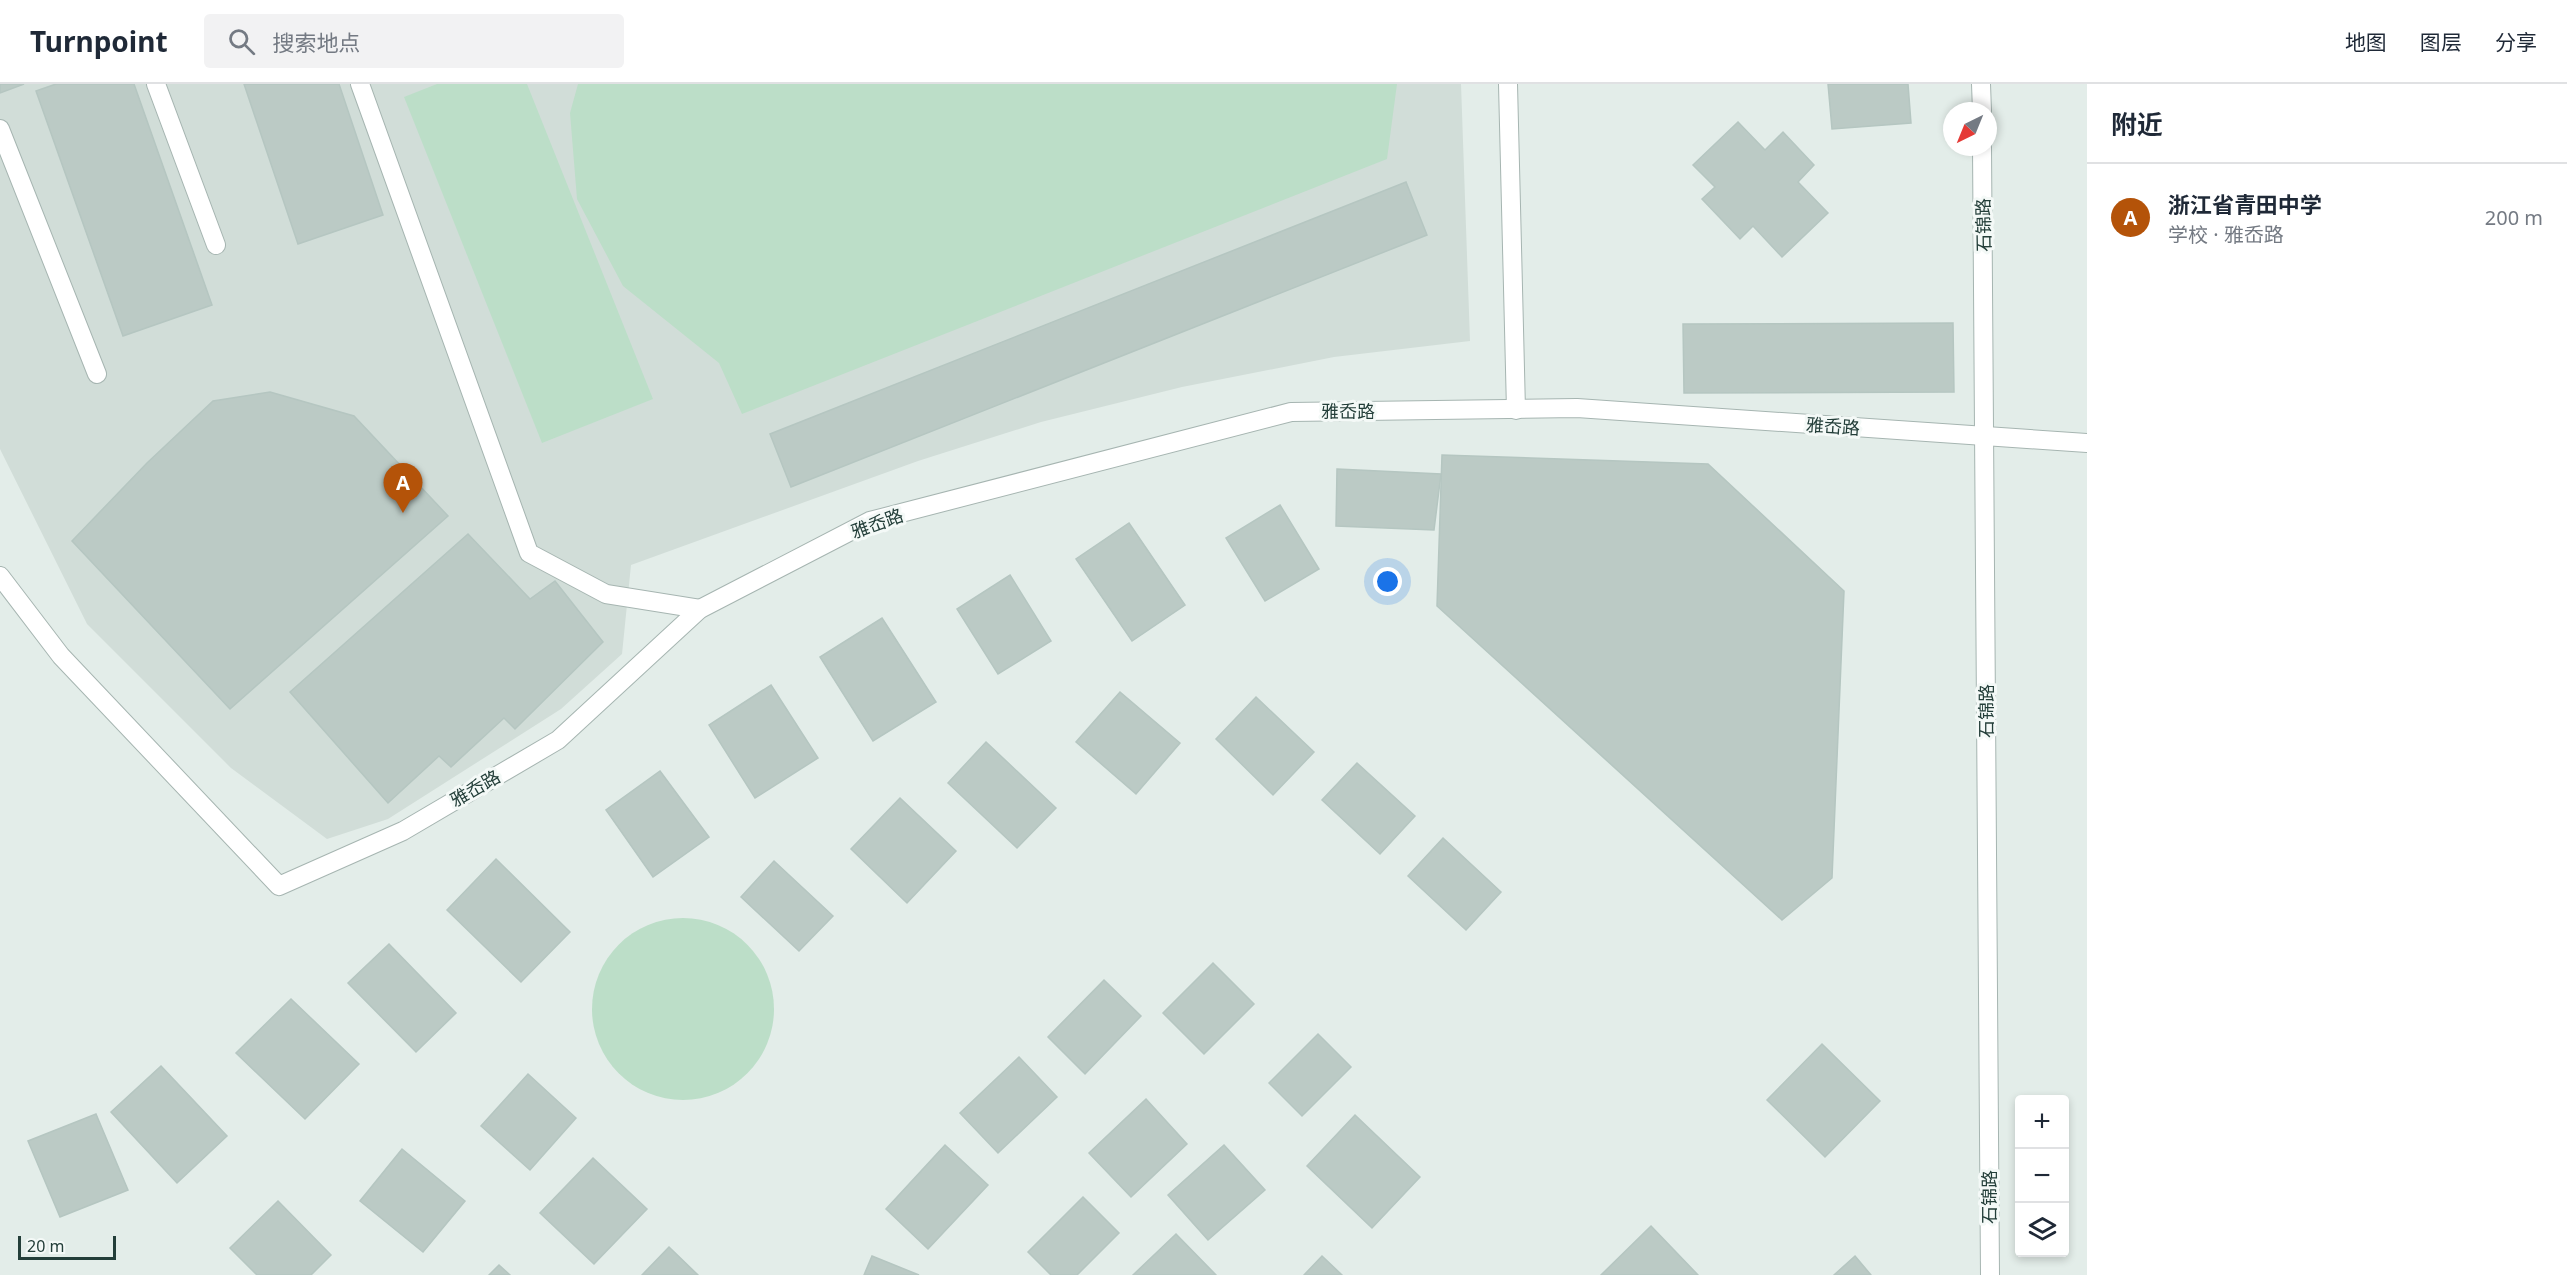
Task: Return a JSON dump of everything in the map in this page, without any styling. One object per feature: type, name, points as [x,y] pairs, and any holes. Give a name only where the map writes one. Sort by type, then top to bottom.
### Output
[{"type":"street","points":[[156,84],[216,244]]},
{"type":"street","points":[[360,84],[529,553],[606,594],[700,609]]},
{"type":"street","points":[[1509,84],[1516,411]]},
{"type":"street","points":[[1981,84],[1982,102]]},
{"type":"street","points":[[0,129],[97,374]]},
{"type":"street","name":"石锦路","points":[[1982,156],[1990,1275]]},
{"type":"street","name":"雅岙路","points":[[0,576],[62,656],[279,886],[403,831],[558,740],[700,609],[870,521],[1291,412],[1516,411],[1577,408],[1638,410],[1984,438],[2087,443]]},
{"type":"shaded area","points":[[0,84],[1461,84],[1470,341],[1334,357],[1182,387],[1041,422],[918,461],[631,565],[622,654],[561,709],[388,819],[327,839],[231,768],[87,624],[0,449]]},
{"type":"green space","points":[[437,84],[527,84],[653,399],[542,443],[404,97]]},
{"type":"green space","points":[[578,84],[1397,84],[1387,159],[742,414],[719,363],[623,286],[577,199],[570,113]]},
{"type":"green space","points":[[683,918],[718,925],[734,933],[747,945],[759,958],[767,974],[774,1009],[767,1044],[759,1060],[747,1073],[734,1085],[718,1093],[683,1100],[648,1093],[632,1085],[619,1073],[607,1060],[599,1044],[592,1009],[599,974],[607,958],[619,945],[632,933],[648,925]]},
{"type":"building","points":[[0,84],[24,84],[0,93]]},
{"type":"building","points":[[56,84],[134,84],[212,305],[123,336],[36,91]]},
{"type":"building","points":[[244,84],[339,84],[383,215],[298,244]]},
{"type":"building","points":[[1828,84],[1908,84],[1911,123],[1832,129]]},
{"type":"building","points":[[1738,122],[1765,150],[1783,132],[1814,165],[1798,182],[1828,213],[1782,257],[1753,226],[1740,239],[1702,199],[1715,187],[1693,165]]},
{"type":"building","points":[[1406,182],[1427,235],[791,487],[770,434]]},
{"type":"building","points":[[1953,323],[1954,392],[1684,393],[1683,324]]},
{"type":"building","points":[[270,392],[354,416],[448,516],[230,709],[72,541],[147,463],[213,401]]},
{"type":"building","points":[[1442,455],[1708,464],[1844,591],[1832,878],[1782,920],[1437,606]]},
{"type":"building","points":[[1337,469],[1441,474],[1434,530],[1336,526]]},
{"type":"building","points":[[1280,505],[1319,569],[1265,601],[1226,538]]},
{"type":"building","points":[[1129,523],[1185,605],[1132,641],[1076,559]]},
{"type":"building","points":[[468,534],[530,599],[555,581],[603,642],[515,729],[504,718],[451,767],[439,756],[388,803],[290,692]]},
{"type":"building","points":[[1010,575],[1051,641],[998,674],[957,609]]},
{"type":"building","points":[[882,618],[936,702],[873,741],[820,657]]},
{"type":"building","points":[[771,685],[818,758],[755,798],[709,725]]},
{"type":"building","points":[[1120,692],[1180,743],[1136,794],[1076,742]]},
{"type":"building","points":[[1256,697],[1314,752],[1273,795],[1216,739]]},
{"type":"building","points":[[986,742],[1056,808],[1017,848],[948,783]]},
{"type":"building","points":[[1357,763],[1415,816],[1380,854],[1322,800]]},
{"type":"building","points":[[660,771],[709,837],[653,877],[606,810]]},
{"type":"building","points":[[900,798],[956,851],[907,903],[851,849]]},
{"type":"building","points":[[1443,838],[1501,892],[1466,930],[1408,876]]},
{"type":"building","points":[[496,859],[570,932],[521,982],[447,910]]},
{"type":"building","points":[[774,861],[833,916],[799,951],[741,897]]},
{"type":"building","points":[[389,944],[456,1013],[416,1052],[348,983]]},
{"type":"building","points":[[1213,963],[1254,1004],[1204,1054],[1163,1013]]},
{"type":"building","points":[[1104,980],[1141,1016],[1085,1074],[1048,1037]]},
{"type":"building","points":[[291,999],[359,1064],[305,1119],[236,1053]]},
{"type":"building","points":[[1318,1034],[1351,1067],[1302,1116],[1269,1083]]},
{"type":"building","points":[[1822,1044],[1880,1101],[1825,1157],[1767,1100]]},
{"type":"building","points":[[1019,1057],[1057,1097],[998,1153],[960,1113]]},
{"type":"building","points":[[161,1066],[227,1136],[177,1183],[111,1112]]},
{"type":"building","points":[[528,1074],[576,1118],[530,1170],[481,1126]]},
{"type":"building","points":[[1146,1099],[1187,1144],[1131,1197],[1089,1153]]},
{"type":"building","points":[[96,1114],[128,1190],[60,1217],[28,1141]]},
{"type":"building","points":[[1355,1115],[1420,1177],[1372,1228],[1307,1166]]},
{"type":"building","points":[[945,1145],[988,1185],[928,1249],[886,1209]]},
{"type":"building","points":[[1224,1145],[1265,1190],[1208,1240],[1168,1195]]},
{"type":"building","points":[[402,1149],[465,1201],[423,1252],[360,1201]]},
{"type":"building","points":[[593,1158],[647,1209],[594,1264],[540,1213]]},
{"type":"building","points":[[1083,1197],[1119,1233],[1077,1275],[1051,1275],[1028,1252]]},
{"type":"building","points":[[278,1201],[331,1255],[311,1275],[257,1275],[230,1248]]},
{"type":"building","points":[[1651,1226],[1698,1275],[1601,1275]]},
{"type":"building","points":[[1176,1234],[1216,1275],[1133,1275]]},
{"type":"building","points":[[669,1247],[698,1275],[642,1275]]},
{"type":"building","points":[[872,1256],[919,1275],[864,1275]]},
{"type":"building","points":[[1322,1256],[1342,1275],[1304,1275]]},
{"type":"building","points":[[1855,1256],[1871,1275],[1834,1275]]},
{"type":"building","points":[[499,1265],[510,1275],[489,1275]]},
{"type":"place","name":"浙江省青田中学","points":[[403,513]]}]
